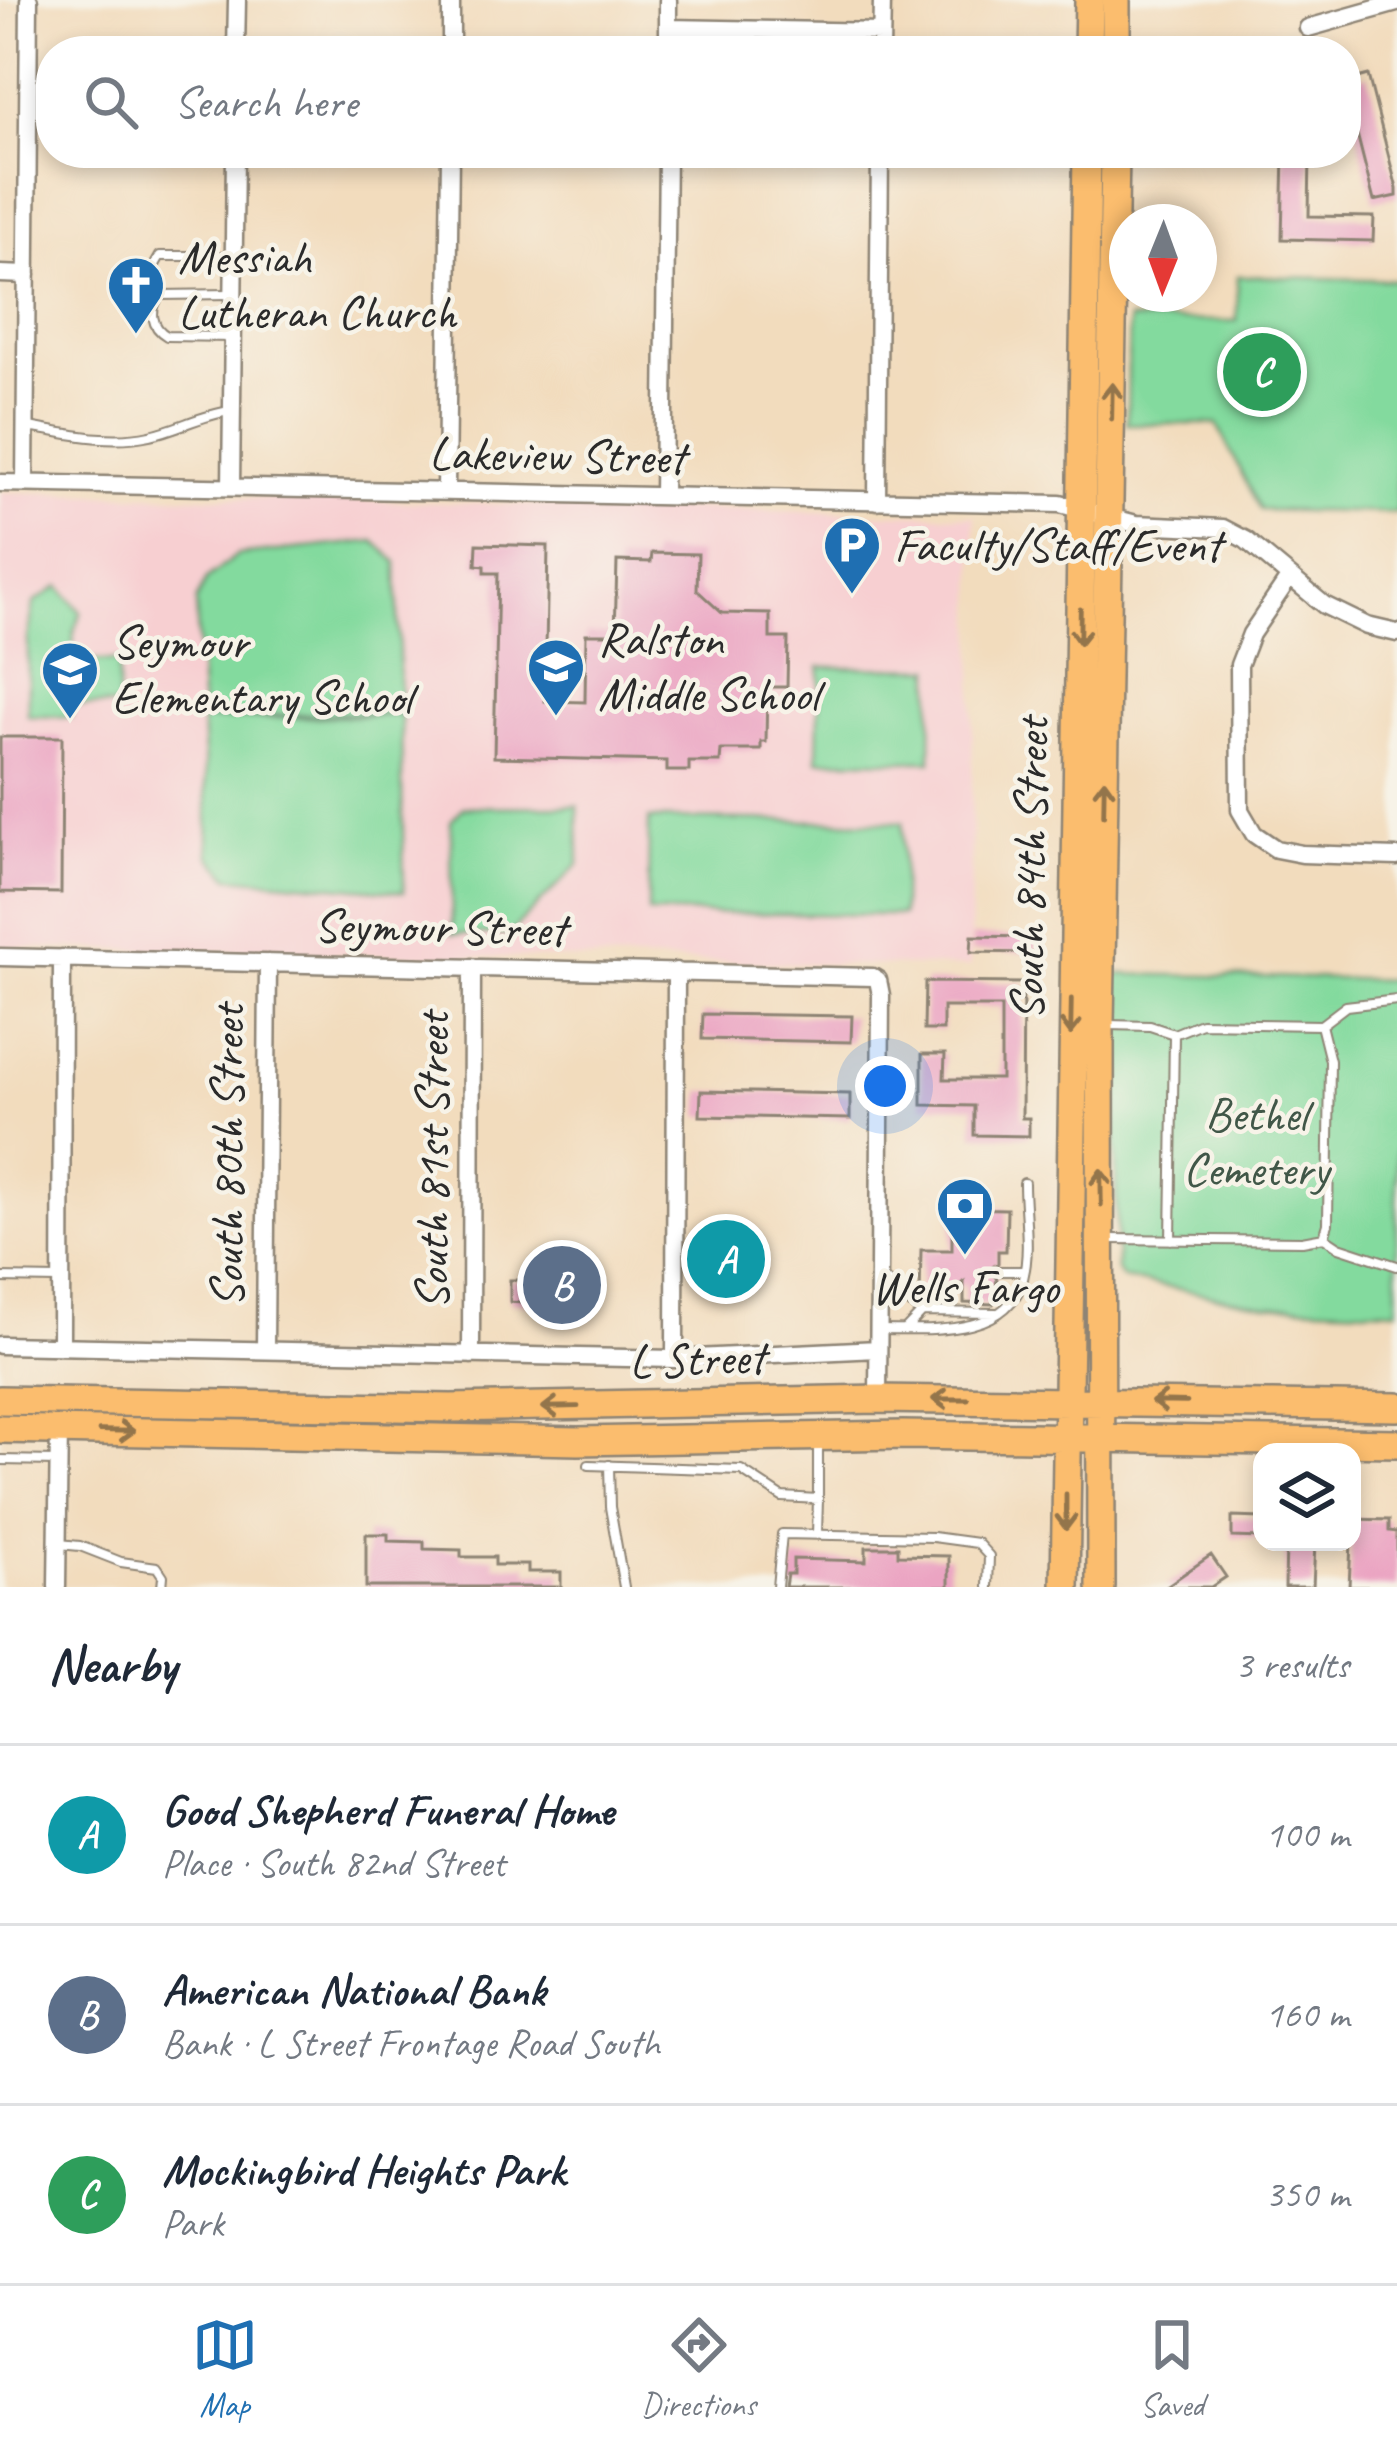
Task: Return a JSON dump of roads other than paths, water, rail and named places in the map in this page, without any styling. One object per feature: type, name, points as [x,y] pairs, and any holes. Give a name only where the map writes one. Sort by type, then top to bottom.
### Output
[{"type":"main road","points":[[1088,36],[1089,0]]},
{"type":"main road","points":[[1116,0],[1116,36]]},
{"type":"main road","name":"South 84th Street","points":[[1087,168],[1096,514],[1101,1587]]},
{"type":"main road","name":"South 84th Street","points":[[1066,1587],[1066,1400],[1096,514],[1114,168]]},
{"type":"main road","name":"L Street","points":[[0,1400],[488,1408],[878,1399],[1397,1407]]},
{"type":"main road","name":"L Street","points":[[0,1429],[578,1441],[1066,1436],[1397,1443]]},
{"type":"street","points":[[25,484],[28,0]]},
{"type":"street","points":[[236,36],[237,0]]},
{"type":"street","points":[[451,0],[451,36]]},
{"type":"street","points":[[668,0],[668,36]]},
{"type":"street","points":[[881,36],[882,0]]},
{"type":"street","points":[[1308,28],[1397,3]]},
{"type":"street","points":[[668,28],[799,36]]},
{"type":"street","points":[[231,487],[235,168]]},
{"type":"street","points":[[446,491],[450,168]]},
{"type":"street","points":[[663,496],[667,168]]},
{"type":"street","points":[[877,501],[880,168]]},
{"type":"street","points":[[0,274],[27,274]]},
{"type":"street","name":"Lakeview Street","points":[[0,483],[1060,504],[1136,524],[1222,528],[1246,540],[1342,615],[1397,633]]},
{"type":"street","points":[[1289,578],[1251,634],[1238,665],[1238,798],[1254,834],[1276,849],[1293,854],[1397,856]]},
{"type":"street","name":"Seymour Street","points":[[0,957],[865,975],[878,980],[879,1274]]},
{"type":"street","points":[[61,1346],[62,958]]},
{"type":"street","name":"South 80th Street","points":[[266,1350],[268,963]]},
{"type":"street","name":"South 81st Street","points":[[471,1355],[472,967]]},
{"type":"street","points":[[675,1359],[676,971]]},
{"type":"street","points":[[878,1399],[879,1274]]},
{"type":"street","points":[[0,1345],[675,1359],[878,1340]]},
{"type":"street","points":[[57,1587],[60,1401]]},
{"type":"lane","points":[[160,295],[152,270],[160,256],[233,256]]},
{"type":"lane","points":[[160,295],[233,294]]},
{"type":"lane","points":[[160,295],[153,304],[158,331],[167,336],[232,337]]},
{"type":"lane","points":[[26,426],[106,439],[144,436],[181,427],[204,414],[232,411]]},
{"type":"lane","points":[[1100,1024],[1150,1026],[1174,1034],[1201,1023],[1321,1025],[1346,1006],[1397,1000]]},
{"type":"lane","points":[[1321,1025],[1330,1060],[1324,1237]]},
{"type":"lane","points":[[1172,1240],[1174,1034]]},
{"type":"lane","points":[[878,1340],[905,1330],[969,1327],[997,1313],[1017,1293],[1024,1271],[1024,1183]]},
{"type":"lane","points":[[1101,1239],[1302,1241],[1324,1237],[1339,1247],[1397,1266]]},
{"type":"lane","points":[[998,1271],[1024,1271]]},
{"type":"lane","points":[[879,1274],[920,1312],[997,1313]]},
{"type":"lane","points":[[0,1278],[62,1279]]},
{"type":"lane","points":[[905,1330],[935,1299]]},
{"type":"lane","points":[[818,1436],[818,1534]]},
{"type":"lane","points":[[0,1460],[59,1461]]},
{"type":"lane","points":[[589,1465],[742,1470],[782,1497],[818,1498]]},
{"type":"lane","points":[[609,1465],[610,1507],[624,1587]]},
{"type":"lane","points":[[777,1587],[782,1534],[933,1537],[977,1543],[989,1556],[988,1587]]},
{"type":"lane","points":[[58,1544],[157,1567],[163,1576],[162,1587]]},
{"type":"place","name":"Messiah Lutheran Church","points":[[136,336]]},
{"type":"place","name":"Mockingbird Heights Park","points":[[1262,372]]},
{"type":"place","name":"Faculty/Staff/Event","points":[[852,596]]},
{"type":"place","name":"Ralston Middle School","points":[[556,718]]},
{"type":"place","name":"Seymour Elementary School","points":[[70,721]]},
{"type":"place","name":"Wells Fargo","points":[[965,1257]]},
{"type":"place","name":"Good Shepherd Funeral Home","points":[[726,1259]]},
{"type":"place","name":"American National Bank","points":[[562,1285]]},
{"type":"park label","name":"Bethel Cemetery","points":[[1256,1142]]}]
